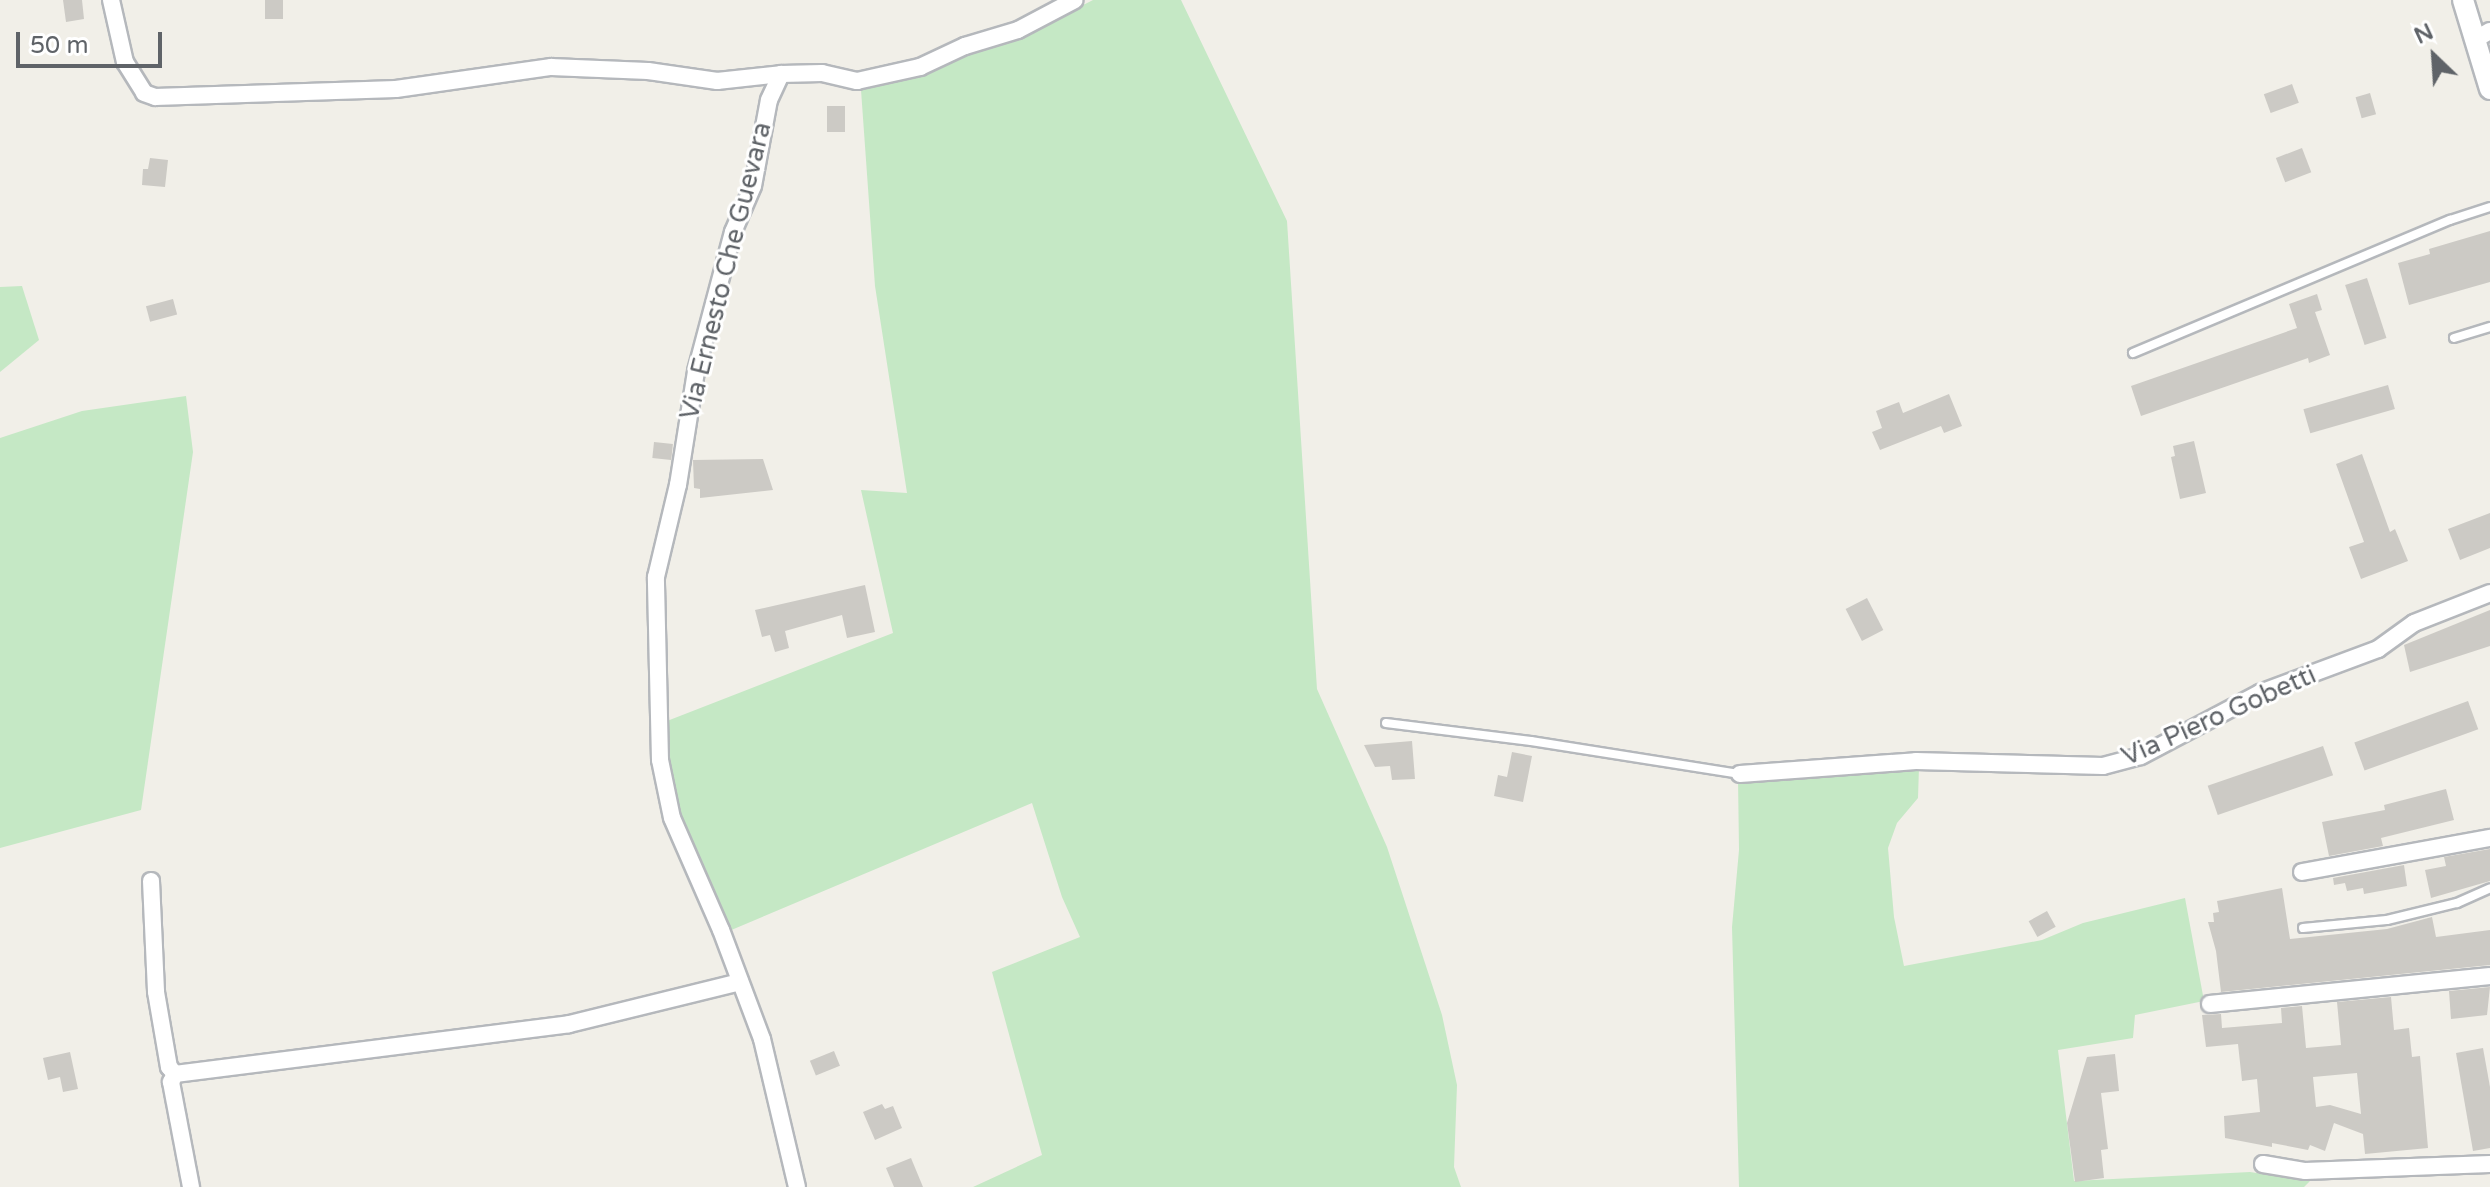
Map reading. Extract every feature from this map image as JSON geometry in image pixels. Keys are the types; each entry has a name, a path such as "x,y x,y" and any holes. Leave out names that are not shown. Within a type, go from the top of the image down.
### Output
{"street":[{"path":"111,0 125,62 144,93 155,97 396,89 551,67 648,71 717,81 822,73 857,81 920,67 965,46 1018,30 1075,0"},
{"path":"2463,0 2483,35 2490,89"},
{"name":"Via Ernesto Che Guevara","path":"781,74 769,100 753,186 733,232 696,371 678,485 656,577 660,760 672,818 762,1039 797,1187"},
{"name":"Via Piero Gobetti","path":"1740,774 1916,761 2103,766 2141,756 2260,693 2378,649 2414,623 2490,593"},
{"path":"2302,872 2490,838"},
{"path":"151,881 156,992 169,1067 175,1074"},
{"path":"2210,1004 2490,976"},
{"path":"175,1074 569,1024 740,982"},
{"path":"175,1074 171,1082 191,1187"},
{"path":"2263,1164 2305,1171 2490,1164"}],"lane":[{"path":"2133,353 2450,220 2490,207"},
{"path":"2454,338 2490,327"},
{"path":"1386,723 1531,741 1740,774"},
{"path":"2303,928 2387,920 2457,903 2490,888"}],"green space":[{"path":"1093,0 1181,0 1287,221 1317,689 1387,847 1442,1015 1457,1085 1454,1167 1461,1187 973,1187 1042,1155 992,972 1080,937 1062,897 1032,803 729,931 678,816 666,760 667,721 893,633 861,490 907,493 875,286 861,90 919,77 968,53 1017,39"},
{"path":"22,286 39,340 0,372 0,287"},
{"path":"186,396 193,452 141,810 0,848 0,438 82,411"},
{"path":"1919,767 1918,798 1897,823 1888,848 1894,917 1904,966 2042,940 2083,923 2185,898 2204,1001 2135,1015 2133,1038 2058,1050 2074,1181 2250,1172 2310,1181 2304,1187 1739,1187 1732,927 1739,850 1738,779"}],"building":[{"path":"63,0 82,0 84,19 66,22"},
{"path":"265,0 283,0 283,19 265,19"},
{"path":"2292,84 2299,103 2271,113 2264,94"},
{"path":"2370,93 2376,114 2362,118 2356,97"},
{"path":"827,106 845,106 845,132 827,132"},
{"path":"2302,148 2311,172 2285,182 2276,158"},
{"path":"150,158 168,160 165,187 142,185 143,169 148,169"},
{"path":"2490,231 2490,282 2409,305 2398,263 2430,254 2429,249"},
{"path":"2367,278 2386,338 2365,345 2345,285"},
{"path":"2317,294 2322,310 2315,312 2330,355 2309,363 2308,358 2141,416 2131,386 2297,328 2289,304"},
{"path":"173,299 177,314 150,322 146,306"},
{"path":"2388,385 2395,409 2310,433 2303,409"},
{"path":"1949,394 1962,426 1944,433 1941,426 1880,450 1872,432 1882,428 1876,411 1899,402 1903,413"},
{"path":"2194,441 2206,493 2180,499 2171,457 2175,456 2173,446"},
{"path":"654,442 673,444 671,460 652,458"},
{"path":"2362,454 2390,532 2395,529 2408,561 2361,579 2349,547 2364,542 2336,464"},
{"path":"763,459 773,490 700,498 700,489 694,488 693,460"},
{"path":"2490,513 2490,548 2460,560 2448,529"},
{"path":"865,585 875,632 847,638 842,615 785,631 789,648 775,652 770,635 762,637 755,610"},
{"path":"1867,598 1883,630 1862,641 1846,609"},
{"path":"2490,610 2490,646 2410,672 2404,645"},
{"path":"2468,701 2478,729 2365,771 2354,742"},
{"path":"1412,741 1415,779 1392,780 1390,766 1375,767 1364,745"},
{"path":"2323,746 2333,775 2218,815 2208,786"},
{"path":"1512,752 1532,756 1523,802 1494,796 1498,775 1507,777"},
{"path":"2446,789 2454,820 2381,838 2383,846 2329,856 2322,822 2385,810 2384,805"},
{"path":"2490,849 2490,881 2431,898 2425,870 2446,866 2444,857"},
{"path":"2404,865 2407,886 2364,894 2363,888 2347,891 2345,883 2334,885 2333,878"},
{"path":"2282,888 2290,939 2387,929 2432,917 2436,937 2490,930 2490,965 2221,992 2216,951 2208,922 2214,922 2213,913 2219,912 2217,901"},
{"path":"2047,911 2056,927 2037,937 2029,921"},
{"path":"2490,987 2487,1015 2451,1019 2449,991"},
{"path":"2391,997 2394,1030 2409,1028 2412,1057 2420,1056 2428,1148 2365,1154 2363,1134 2334,1123 2325,1151 2310,1145 2308,1150 2225,1138 2224,1116 2260,1112 2257,1079 2242,1081 2238,1044 2206,1047 2202,1015 2221,1014 2222,1028 2282,1023 2281,1008 2302,1006 2306,1048 2341,1045 2337,1002","holes":["2357,1073 2361,1114 2330,1105 2316,1107 2313,1077"]},
{"path":"2483,1048 2490,1087 2490,1148 2473,1151 2456,1053"},
{"path":"834,1051 840,1066 816,1076 810,1061"},
{"path":"70,1052 78,1089 63,1092 60,1077 48,1080 43,1058"},
{"path":"2115,1054 2119,1091 2101,1093 2108,1149 2101,1150 2104,1178 2075,1182 2067,1123 2087,1057"},
{"path":"882,1104 885,1109 893,1106 902,1128 875,1140 863,1112"},
{"path":"911,1158 923,1187 894,1187 886,1168"}]}
